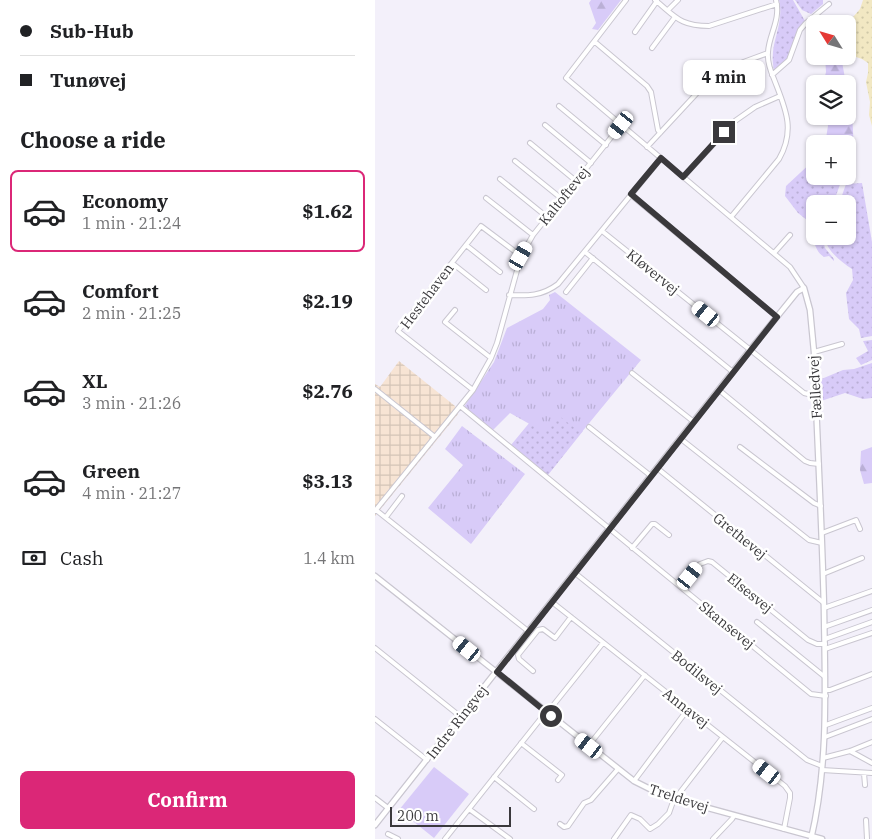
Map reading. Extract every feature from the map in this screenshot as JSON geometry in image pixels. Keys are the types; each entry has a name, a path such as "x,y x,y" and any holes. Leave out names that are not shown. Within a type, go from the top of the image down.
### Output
{"street":[{"path":"627,0 595,42 647,86 651,92 660,133"},
{"path":"668,10 678,0"},
{"path":"635,32 656,1 675,17 693,26 709,26 776,2 776,24 768,53 769,65 788,118 789,128 785,149 779,159 731,217"},
{"path":"772,74 789,60 800,30 829,4"},
{"path":"652,48 675,17"},
{"name":"Fælledvej","path":"595,42 566,78 795,273 804,288 810,310 814,352 821,506 826,725 822,768 811,838"},
{"path":"647,147 711,78 722,70 768,53"},
{"path":"683,177 735,121 755,107 780,96"},
{"path":"559,106 606,144"},
{"path":"545,125 591,163"},
{"name":"Kaltoftevej","path":"376,507 473,390 497,343 521,256 533,235 621,125"},
{"path":"530,143 577,181"},
{"path":"509,294 531,296 552,288 564,278 661,158"},
{"path":"515,162 562,199"},
{"path":"500,180 547,217"},
{"path":"631,194 777,317"},
{"path":"486,198 533,235"},
{"name":"Hestehaven","path":"473,390 398,331 481,226 521,256"},
{"name":"Kløvervej","path":"602,231 804,393 816,396"},
{"path":"774,254 790,235"},
{"path":"466,245 501,272"},
{"path":"585,252 733,372"},
{"path":"566,292 593,258"},
{"path":"452,263 487,290"},
{"name":"Indre Ringvej","path":"375,825 750,350 797,292 804,288"},
{"path":"455,310 445,322 491,358"},
{"path":"814,352 842,344"},
{"path":"632,372 694,422"},
{"path":"375,389 435,437"},
{"path":"719,390 805,461 819,464"},
{"name":"Skansevej","path":"459,406 811,694 825,696"},
{"path":"589,427 651,476"},
{"path":"681,438 809,540 822,542"},
{"path":"740,447 814,503 821,506"},
{"name":"Grethevej","path":"657,468 824,605"},
{"path":"386,517 402,496"},
{"path":"376,507 528,631"},
{"path":"821,533 856,520 860,529"},
{"path":"632,548 652,524 655,524 669,535"},
{"path":"823,574 862,558"},
{"name":"Elsesvej","path":"681,587 700,564 708,561 808,640 817,644 825,644"},
{"name":"Bodilsvej","path":"575,572 812,764 822,768"},
{"name":"Treldevej","path":"375,576 634,781 653,792 675,799 811,838 821,839"},
{"path":"824,605 872,591"},
{"name":"Annavej","path":"551,602 788,789 790,798 785,829"},
{"path":"825,627 872,610"},
{"path":"533,670 518,655 539,630 543,629 555,638 571,617"},
{"path":"757,622 825,678"},
{"path":"825,644 872,622"},
{"path":"825,644 872,633"},
{"path":"445,839 603,642"},
{"path":"375,648 461,717"},
{"path":"825,690 830,690 872,674"},
{"path":"589,746 645,675"},
{"path":"826,725 872,708"},
{"path":"634,781 688,709"},
{"path":"375,719 427,760"},
{"path":"825,736 872,719"},
{"path":"614,839 631,815 640,819 650,829 657,824 669,812 678,794 723,737"},
{"path":"823,758 850,751 872,742"},
{"path":"521,743 563,775 559,780"},
{"path":"850,751 872,763"},
{"path":"822,768 872,773"},
{"path":"560,824 564,827 568,826 584,803 591,800 618,769"},
{"path":"864,773 865,785"},
{"path":"494,777 534,809"},
{"path":"375,798 388,808"},
{"path":"469,809 509,839"},
{"path":"713,839 734,816"},
{"path":"866,820 867,839"},
{"path":"388,834 398,839"}],"shaded area":[{"path":"399,361 455,406 458,414 375,516 375,384 380,387"}],"green space":[{"path":"591,0 621,0 598,30 592,29 596,23 589,3"},
{"path":"779,0 793,0 805,21 790,56 774,70 773,51 780,18"},
{"path":"795,0 823,0 823,4 811,14 802,10"},
{"path":"826,65 843,65 844,75 825,75"},
{"path":"852,125 853,135 826,135 828,126"},
{"path":"806,167 806,185 840,185 836,195 806,195 806,219 798,213 785,196 786,186"},
{"path":"856,183 862,183 872,242 872,336 861,338 859,329 849,319 846,293 853,280 852,269 839,259 828,245 856,245 856,195 842,195 846,185 856,185"},
{"path":"815,245 824,245 834,261 829,256 824,257"},
{"path":"555,292 641,360 581,433 558,415 542,431 510,413 493,430 464,407 494,362 507,328 543,309 550,300 549,295"},
{"path":"872,340 872,360 861,365 856,358 868,351 863,341"},
{"path":"872,363 872,398 863,399 845,393 821,401 819,380 843,370 854,369"},
{"path":"555,409 583,431 548,475 511,445 530,422"},
{"path":"462,426 525,474 471,544 428,508 463,465 445,449"},
{"path":"872,447 872,483 864,484 860,470 861,451"},
{"path":"434,767 469,794 434,838 399,810"}],"sand":[{"path":"863,0 872,0 872,126 866,82 868,63 856,57 855,15 860,9"}],"route":[{"path":"551,716 497,672 777,317 631,194 661,158 683,177 724,132"}]}
